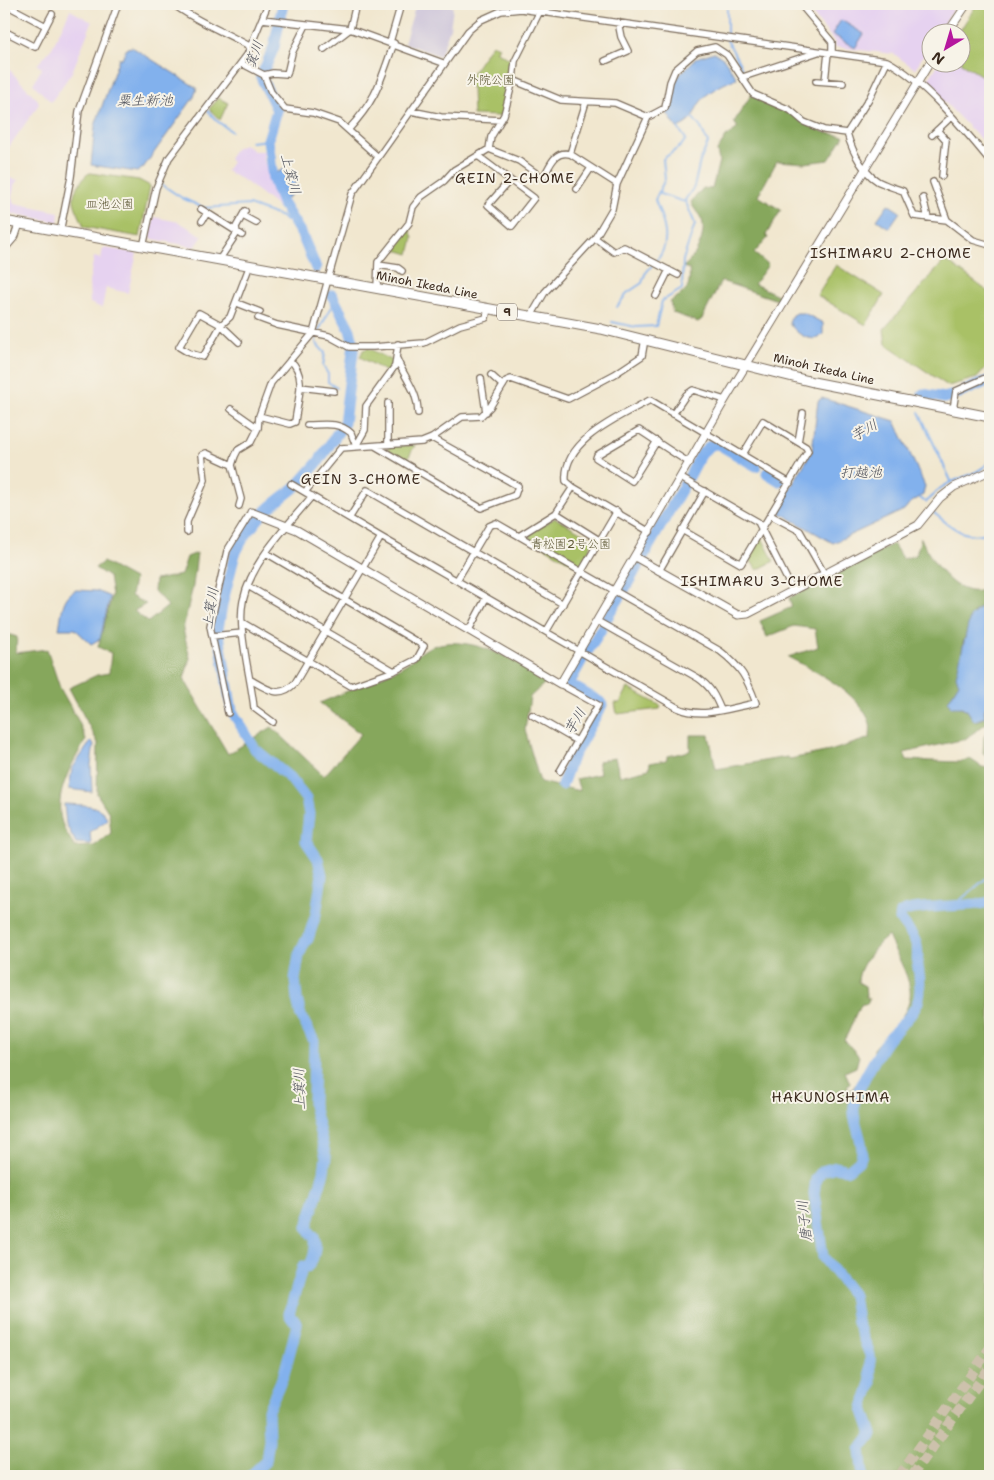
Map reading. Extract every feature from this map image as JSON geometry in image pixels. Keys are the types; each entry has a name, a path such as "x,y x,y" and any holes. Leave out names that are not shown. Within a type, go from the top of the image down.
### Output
{"main road":[{"name":"Minoh Ikeda Line","path":"4,221 531,316 645,339 813,382 990,417"}],"street":[{"path":"60,232 71,177 74,132 79,111 118,4"},
{"path":"173,4 188,16 220,29 251,47"},
{"path":"143,247 156,188 169,158 241,63 251,47 268,4"},
{"path":"324,50 350,29 356,4"},
{"path":"348,130 372,101 380,86 401,4"},
{"path":"800,4 832,42 826,82"},
{"path":"955,22 967,4"},
{"path":"4,11 12,6 46,26"},
{"path":"239,506 241,499 232,465 238,450 251,442 258,428 259,416 271,383 313,333 326,279 352,194 443,63 468,31 481,20 502,11 521,9 887,61 902,69 917,82 981,149 990,161"},
{"path":"377,288 378,262 409,223 413,207 420,197 444,181 454,170 489,148 491,137 501,120 513,80 515,61 540,11"},
{"path":"4,30 35,47 52,14"},
{"path":"262,19 350,29 392,42 443,63"},
{"path":"605,61 628,51 621,37 618,22"},
{"path":"262,74 273,72 286,74 292,53 306,25"},
{"path":"531,316 534,308 546,292 595,238 612,209 617,184 648,117 665,108 672,74 697,51 712,47 721,50 743,78 749,90 762,99 790,110 804,122 824,130 847,133"},
{"path":"743,78 818,52"},
{"path":"887,61 870,97 847,133 850,144 865,170 884,184 903,191 914,216 947,220 973,240 990,243"},
{"path":"241,63 262,74 271,92 285,109 326,116 340,122 378,157"},
{"path":"560,684 615,592 639,559 650,532 725,400 924,72"},
{"path":"513,80 561,100 615,103 648,117"},
{"path":"816,81 843,84"},
{"path":"570,154 586,102"},
{"path":"411,111 441,117 501,120"},
{"path":"942,176 946,140 934,132 951,117"},
{"path":"489,148 519,162 543,178 557,154 562,152 570,154 617,184"},
{"path":"981,149 990,151"},
{"path":"478,156 510,180 534,198 512,226 488,205 510,180"},
{"path":"577,189 591,168"},
{"path":"933,182 947,220"},
{"path":"923,198 928,218"},
{"path":"201,209 240,234"},
{"path":"202,222 207,213"},
{"path":"240,234 236,227 244,214 256,223"},
{"path":"4,249 15,236 19,224"},
{"path":"219,260 240,234"},
{"path":"595,238 614,252 624,247 678,275"},
{"path":"239,342 221,325 199,313 179,347 189,354 203,358 221,325 230,317 237,303 250,265"},
{"path":"378,265 398,268 402,271"},
{"path":"656,296 669,270"},
{"path":"237,303 277,326 329,336 349,347 416,344 434,340 460,325 486,318 488,309"},
{"path":"305,492 340,448 422,442 432,438 462,417 481,416 486,412 503,386 511,379 568,400 615,374 642,356 645,339"},
{"path":"356,446 364,430 366,406 394,368 398,344"},
{"path":"397,359 404,377 418,398 418,412"},
{"path":"259,416 294,423 300,387 299,369 290,360"},
{"path":"491,375 503,386"},
{"path":"953,410 956,391 990,376"},
{"path":"481,378 486,412"},
{"path":"300,387 334,391"},
{"path":"673,414 686,394 693,390 725,400"},
{"path":"650,532 573,487 566,481 566,477 571,458 590,433 650,400 707,432 790,483"},
{"path":"388,403 388,444"},
{"path":"231,409 258,428"},
{"path":"798,442 803,413"},
{"path":"682,530 741,564 808,451 806,447 763,421 742,454"},
{"path":"307,426 328,423 342,428 351,433 356,446"},
{"path":"657,441 632,481 596,458 597,454 639,430 657,441 690,463"},
{"path":"374,445 482,508 515,495 518,486 432,438"},
{"path":"187,532 187,522 205,480 202,455 206,453 232,465"},
{"path":"639,559 738,615 748,614 918,525 947,492 990,472"},
{"path":"681,478 758,522 793,591"},
{"path":"294,486 579,652 689,713 721,710 756,702 748,679 735,662 720,651 494,523 489,526 457,580"},
{"path":"519,536 556,514 573,487"},
{"path":"350,517 367,490 563,604"},
{"path":"659,571 705,491"},
{"path":"273,722 254,708 243,633 243,602 254,570 312,496"},
{"path":"546,632 617,512"},
{"path":"228,713 214,636 210,626 227,550 257,514 288,526 598,705 560,771"},
{"path":"556,514 599,540"},
{"path":"770,515 800,531 825,575"},
{"path":"251,680 274,693 281,693 295,683 381,537"},
{"path":"243,622 351,686 394,671 417,659 424,646 266,553"},
{"path":"248,586 394,671"},
{"path":"469,630 486,598"},
{"path":"597,621 698,678 712,690 721,710"},
{"path":"214,636 243,633"},
{"path":"532,715 577,741"}],"shaded area":[{"path":"416,4 450,4 453,8 450,28 440,56 404,43"},
{"path":"804,4 957,4 945,22 922,22 922,58 915,69 894,54 835,47 834,41"},
{"path":"977,4 990,4 990,149 926,83 933,72 972,72 972,22 965,22"},
{"path":"70,10 92,22 72,72 51,102 33,84 42,68 37,65 52,48"},
{"path":"4,64 38,100 39,104 4,154"},
{"path":"244,144 254,151 264,151 263,157 279,208 246,182 226,171 232,162 229,159 235,149"},
{"path":"4,177 19,180 15,184 12,196 14,203 59,212 58,222 4,212"},
{"path":"154,217 179,222 203,236 195,247 153,239 150,236"},
{"path":"103,248 137,253 128,293 106,288 102,308 90,303 89,282 94,257 101,259"}],"green space":[{"path":"977,4 990,4 990,81 972,70 972,22 965,22"},
{"name":"外院公園","path":"492,44 499,47 496,51 513,61 503,112 499,116 473,115 472,88 465,83"},
{"path":"751,95 790,112 823,132 844,136 829,160 805,163 777,161 758,196 781,210 766,235 768,238 754,253 768,265 754,284 780,296 777,300 721,281 702,319 698,322 673,313 670,302 684,292 688,286 689,269 683,267 696,253 703,233 702,220 691,202 703,188 712,189 719,161 717,151 726,137 738,128 734,122"},
{"path":"219,98 228,103 220,120 209,109"},
{"name":"皿池公園","path":"90,173 139,180 150,186 140,237 84,227 75,206 74,196 82,180"},
{"path":"409,227 413,238 409,254 393,249"},
{"path":"945,260 990,293 990,363 977,378 948,386 886,344 884,329"},
{"path":"836,265 884,295 866,325 817,295"},
{"path":"368,348 393,361 387,372 360,357 363,350"},
{"path":"415,445 407,460 388,450 389,446"},
{"name":"青松園2号公園","path":"555,518 590,537 592,543 583,563 577,566 531,539 529,533"},
{"path":"762,538 774,561 757,570 748,557 758,539"},
{"path":"921,538 939,569 957,586 979,591 990,587 990,598 974,612 963,643 959,683 948,701 967,710 975,721 982,719 990,701 990,724 988,722 965,739 904,753 907,760 959,762 970,759 982,767 990,768 990,1476 4,1476 4,633 17,637 16,653 47,649 60,688 79,722 86,740 65,780 60,801 60,812 66,833 75,847 94,846 111,833 109,813 97,794 98,743 69,688 97,675 109,673 111,653 98,647 112,595 109,577 95,568 103,562 134,579 131,596 146,604 134,611 148,622 168,606 154,591 155,580 181,575 187,557 197,553 193,586 183,629 190,658 184,679 228,754 272,727 324,776 361,734 320,703 401,667 426,649 441,644 457,643 489,650 521,664 548,680 530,697 525,730 540,782 580,791 576,779 600,774 598,761 615,758 620,776 649,769 650,763 666,760 668,756 690,751 690,735 709,735 716,769 787,757 790,759 830,751 870,738 870,723 864,712 846,692 811,669 788,657 818,647 815,629 794,626 767,637 760,621 792,607 789,598 893,544 903,559 916,555","holes":["888,936 907,976 910,998 898,1022 874,1049 874,1058 851,1091 847,1088 850,1083 845,1072 856,1067 859,1056 844,1040 859,1008 862,1004 867,1004 869,999 866,997 865,986 858,982 859,976 868,957"]},
{"path":"628,688 661,706 660,709 617,714 615,703 620,703"},
{"path":"990,725 990,758 983,753 984,737"}],"water":[{"path":"841,20 864,34 855,48 832,34"},
{"name":"粟生新池","path":"132,47 197,88 194,97 143,168 137,172 91,165 95,126 119,58 122,58 127,48"},
{"path":"714,52 724,59 737,78 706,95 691,119 677,128 667,113 671,108 675,80 696,58"},
{"path":"284,169 290,173 297,189 286,199 276,173"},
{"path":"888,204 900,212 889,228 877,220"},
{"path":"804,313 823,323 823,334 815,339 798,333 789,322 792,315"},
{"name":"打越池","path":"822,398 895,421 925,486 923,495 909,504 904,510 833,543 777,511 812,451 818,401"},
{"path":"76,590 97,591 110,597 100,639 91,644 75,629 59,629 65,601"},
{"path":"990,598 990,701 984,710 985,717 974,721 967,710 962,707 951,707 948,701 959,683 956,676 970,617"},
{"path":"91,741 94,744 91,765 92,792 69,789 72,769"},
{"path":"64,804 90,806 101,810 105,814 107,820 90,832 91,844 76,843 66,824"}],"waterway":[{"name":"箕川","path":"283,4 274,47 261,77 277,110 268,140 273,179 282,203 302,235 316,268"},
{"path":"727,8 727,35"},
{"path":"727,40 742,68 742,72"},
{"path":"208,111 217,121 231,131"},
{"path":"612,322 636,327 656,326 662,301 682,289 683,260 695,224 685,200 694,187 700,161 708,143 701,128 693,118"},
{"path":"656,261 664,247 665,231 655,200 665,179 663,159 681,146 686,139 678,128"},
{"path":"251,142 268,140"},
{"path":"161,184 182,198 204,208 249,205 282,217 286,221 291,219"},
{"name":"上箕川","path":"276,189 280,187"},
{"name":"上箕川","path":"279,195 283,193"},
{"path":"660,194 685,202"},
{"path":"617,307 627,293 642,283 645,274 653,264"},
{"name":"上箕川","path":"308,939 316,914 322,875 318,859 306,841 309,814 306,799 290,778 255,749 232,711 218,629 235,554 244,537 264,512 298,485 319,461 344,423 354,344 350,330 332,295"},
{"path":"318,332 331,308"},
{"path":"316,336 316,343 325,353 323,366 328,374 328,382 337,388"},
{"name":"芋川","path":"960,393 990,380"},
{"name":"芋川","path":"923,394 944,398 951,396"},
{"path":"919,412 951,481"},
{"name":"芋川","path":"689,477 704,451 708,447 718,444 756,466"},
{"path":"935,493 948,484 978,471 990,461"},
{"name":"芋川","path":"767,473 780,481"},
{"name":"芋川","path":"624,590 684,485"},
{"path":"926,502 934,495"},
{"path":"920,498 924,501"},
{"path":"934,513 953,528 967,534 982,534 990,531"},
{"name":"芋川","path":"605,621 620,597"},
{"name":"芋川","path":"587,652 602,628"},
{"name":"芋川","path":"562,785 571,760 602,705 569,684 582,660"},
{"path":"952,907 990,875"},
{"name":"唐子川","path":"863,1476 860,1450 872,1434 863,1408 871,1383 870,1355 857,1322 853,1295 823,1257 814,1193 816,1179 822,1171 836,1167 848,1170 860,1160 862,1147 854,1116 857,1094 881,1050 911,1014 919,1000 920,980 917,948 912,935 900,919 901,913 907,910 928,907 990,902"},
{"name":"上箕川","path":"305,942 299,955 295,979 301,1016 314,1041 313,1105 326,1157 324,1172 307,1227 311,1234"},
{"name":"上箕川","path":"307,1267 314,1253 314,1236"},
{"name":"上箕川","path":"292,1319 289,1314 303,1266"},
{"name":"上箕川","path":"250,1476 266,1461 269,1440 268,1410 284,1374 297,1325 295,1320"}],"tunnel":[{"path":"899,1476 990,1348"},
{"path":"912,1476 990,1367"}],"district":[{"name":"GEIN 2-CHOME","path":"515,178"},
{"name":"ISHIMARU 2-CHOME","path":"891,253"},
{"name":"GEIN 3-CHOME","path":"361,479"},
{"name":"ISHIMARU 3-CHOME","path":"762,581"},
{"name":"HAKUNOSHIMA","path":"831,1097"}]}
